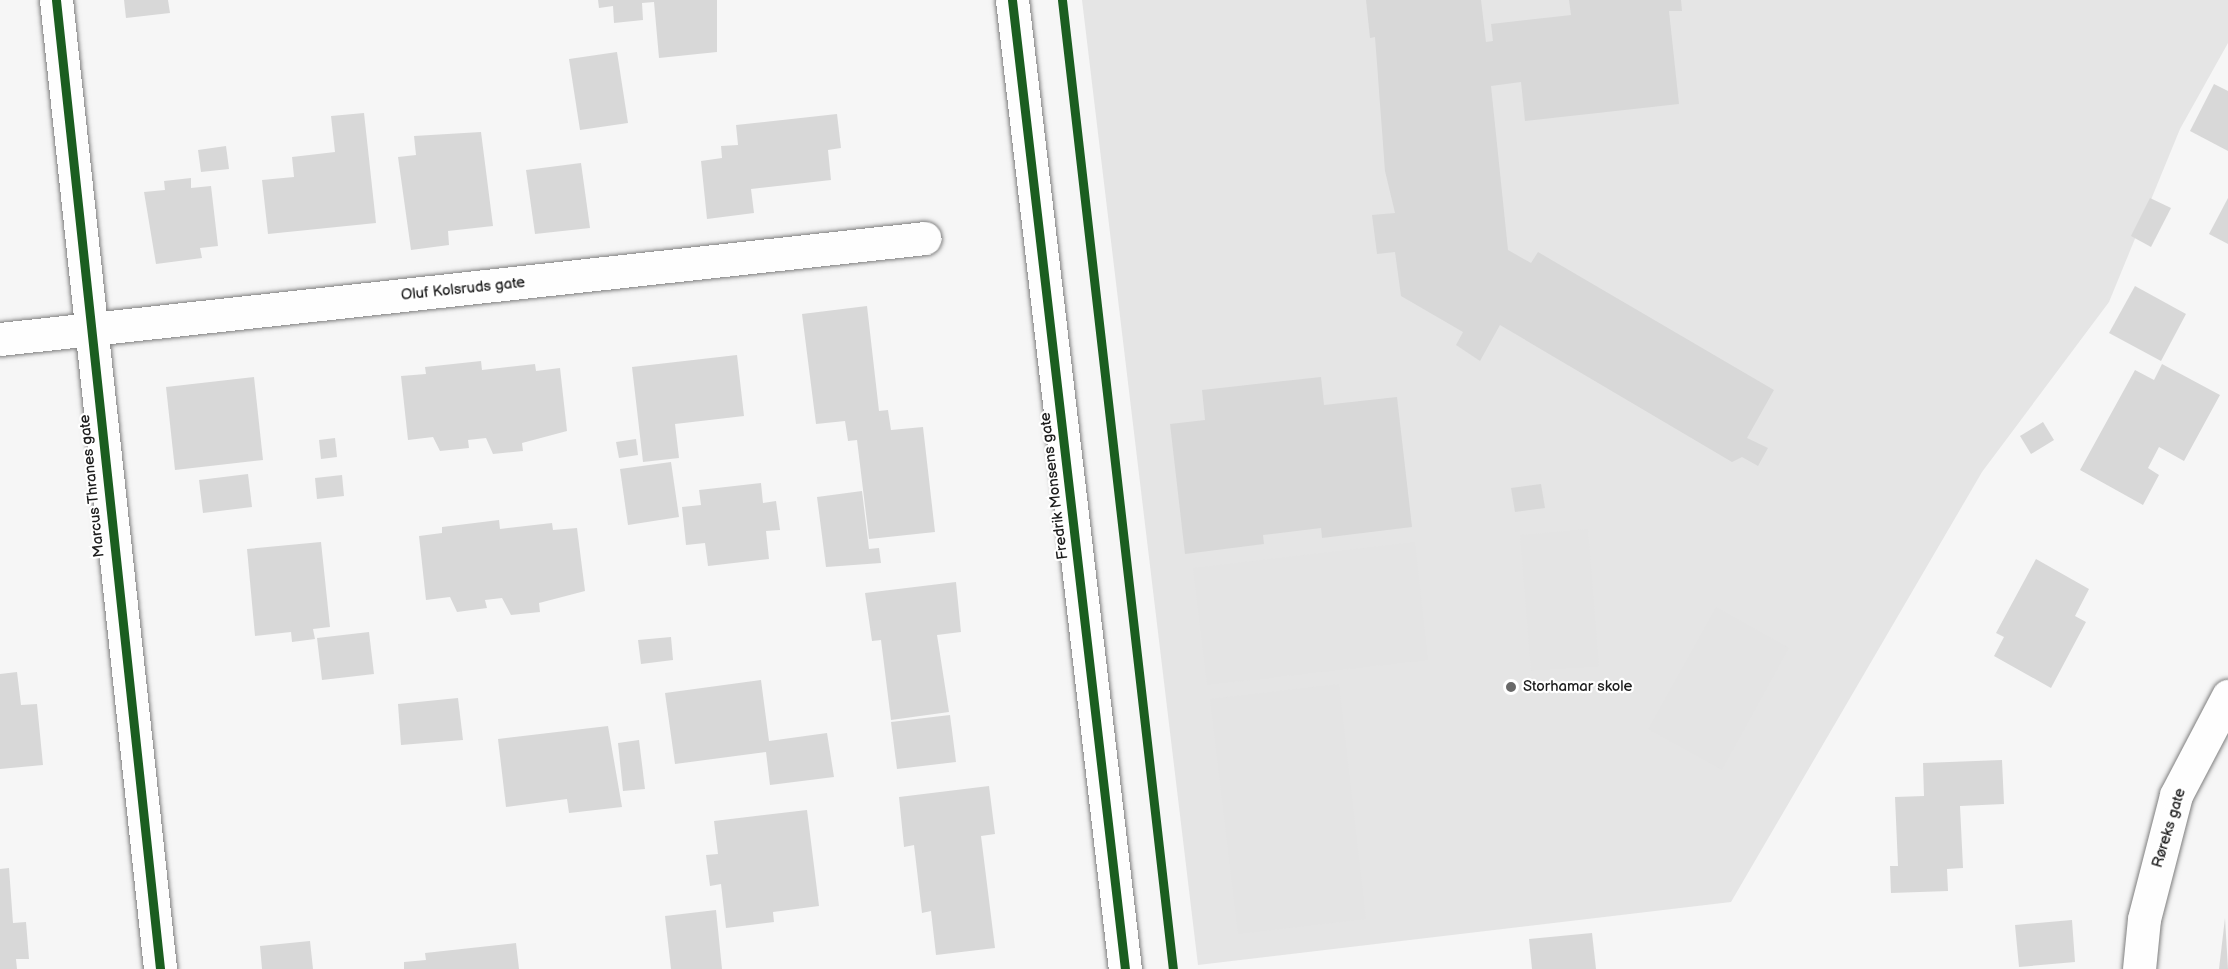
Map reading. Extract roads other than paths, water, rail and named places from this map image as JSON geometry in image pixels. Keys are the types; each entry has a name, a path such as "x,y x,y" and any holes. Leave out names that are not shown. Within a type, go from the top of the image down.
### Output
{"street":[{"name":"Marcus Thranes gate","path":"56,0 89,328 160,969"},
{"name":"Fredrik Monsens gate","path":"1012,0 1125,969"},
{"name":"Oluf Kolsruds gate","path":"0,339 925,238"},
{"name":"Røreks gate","path":"2139,969 2144,919 2176,795 2228,696"}],"place":[{"name":"Storhamar skole","path":"1511,687"}]}
